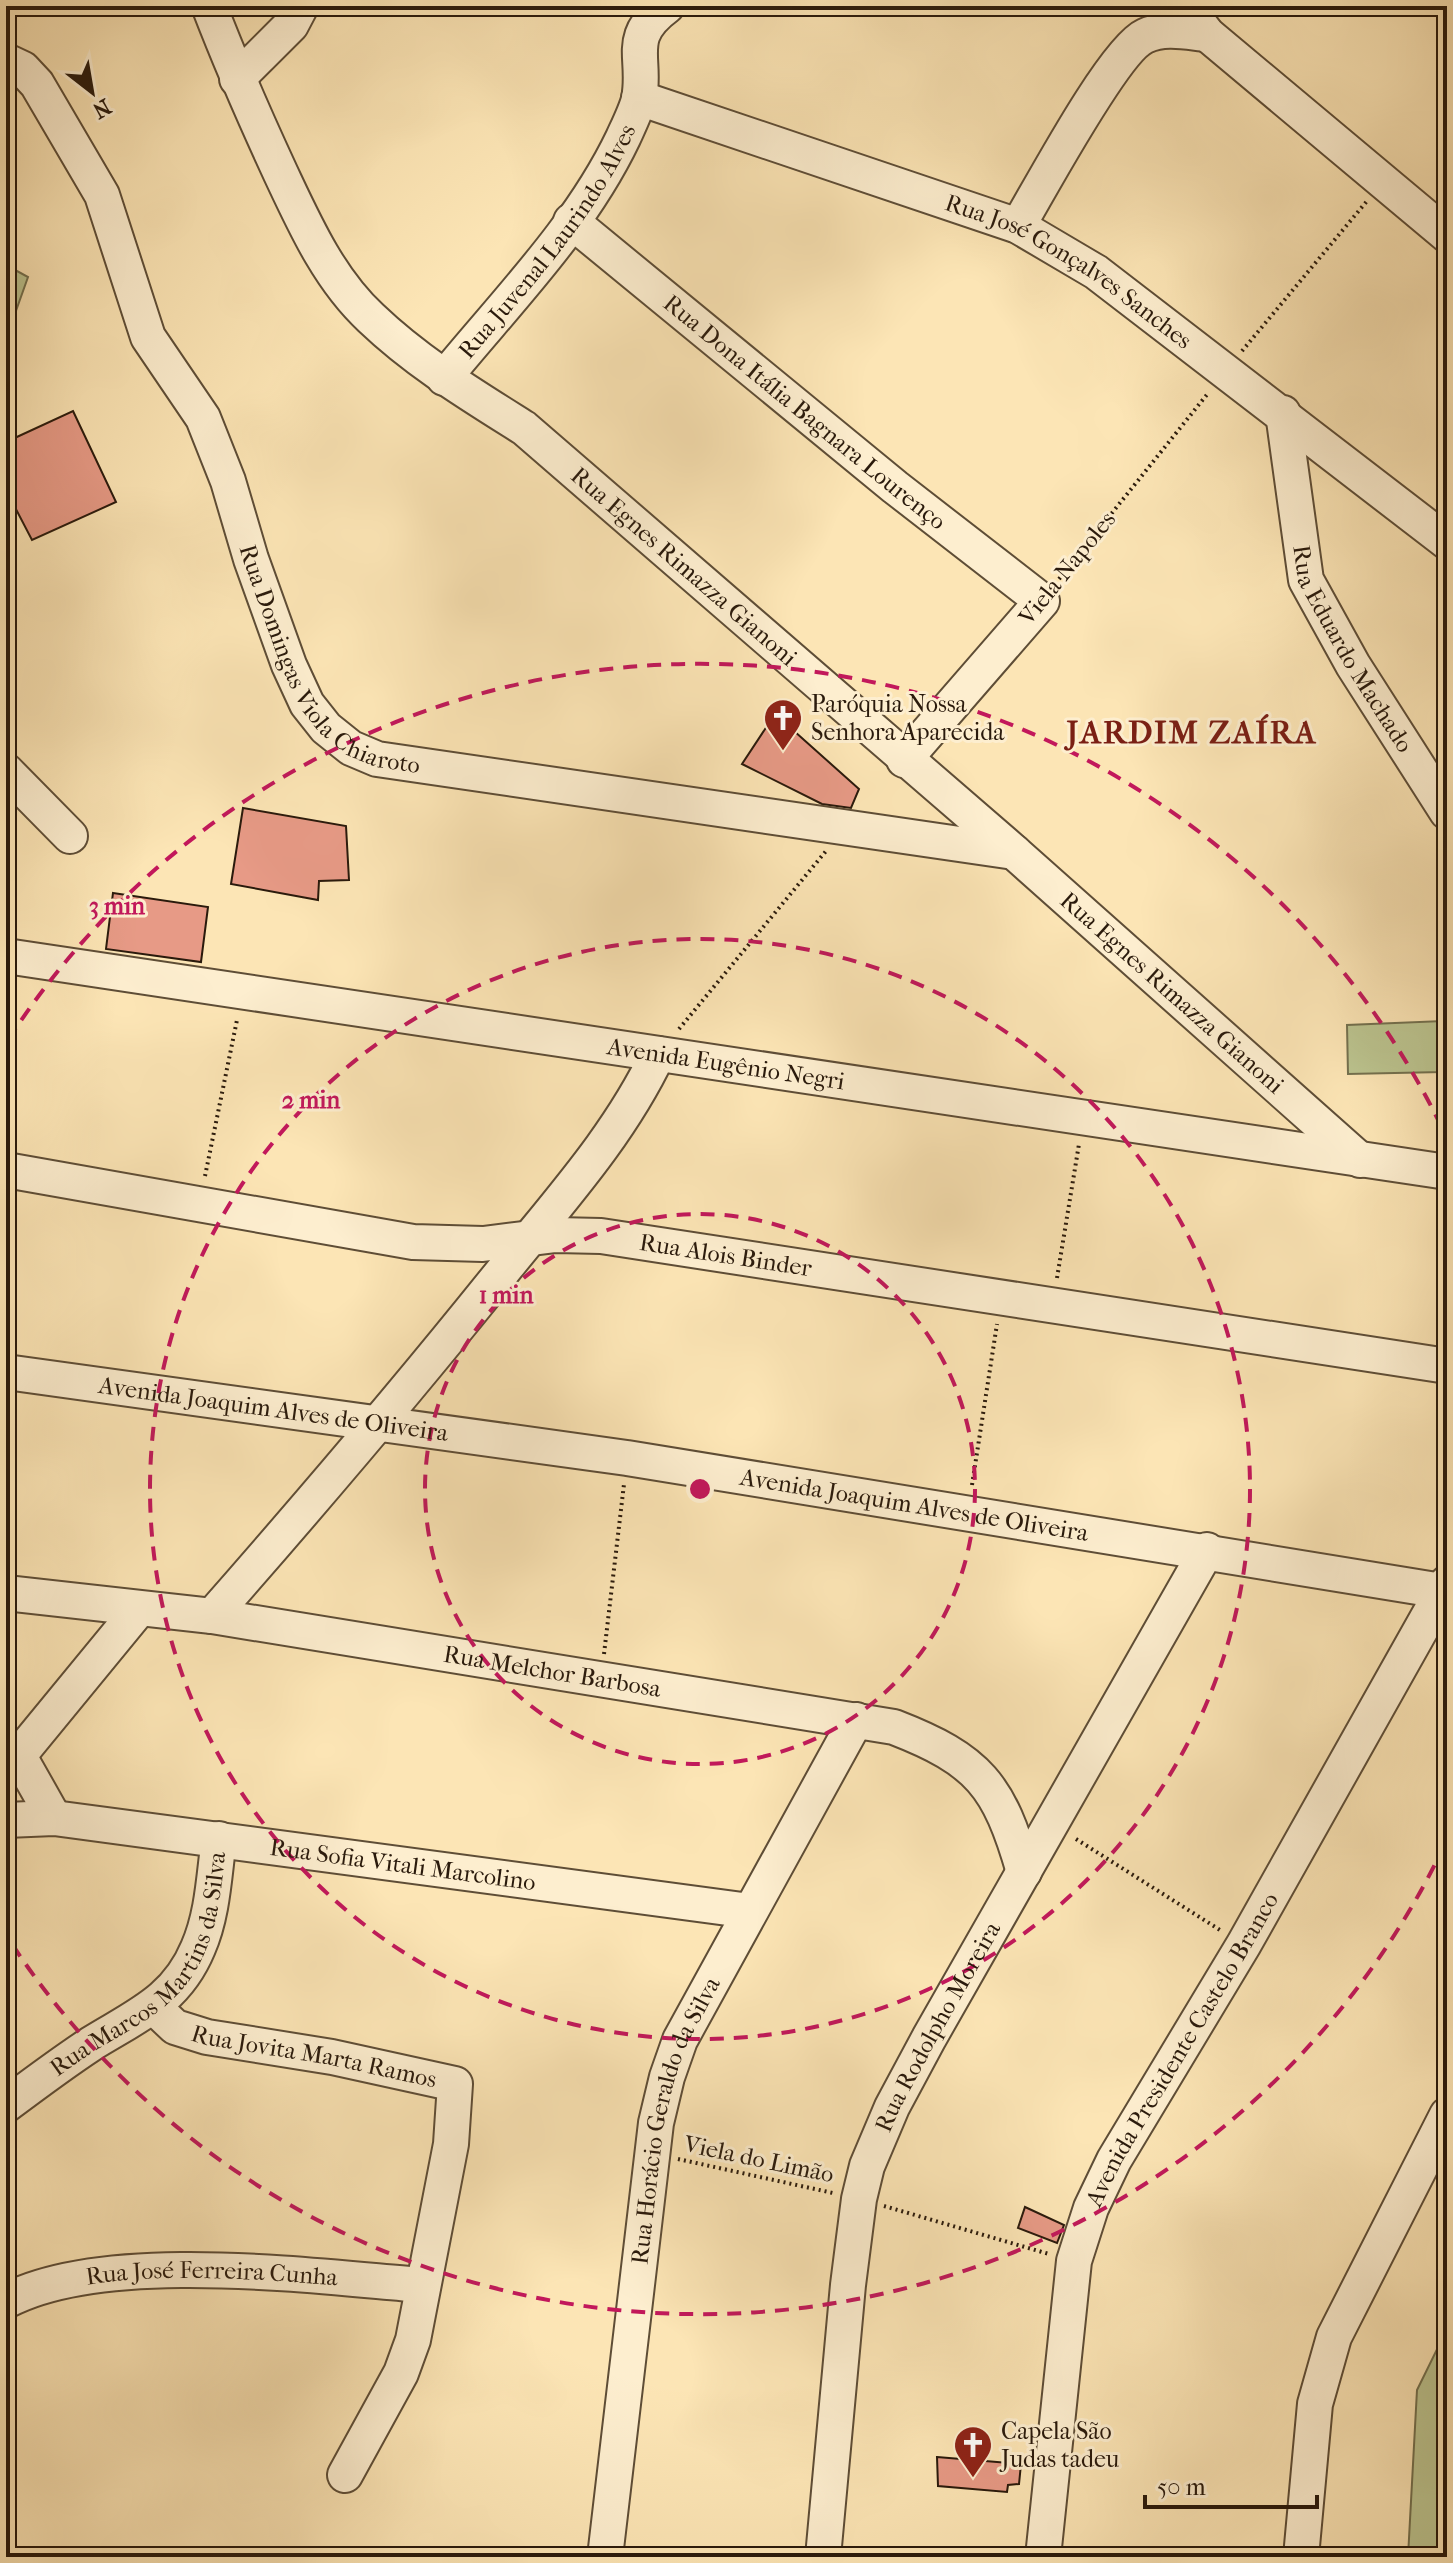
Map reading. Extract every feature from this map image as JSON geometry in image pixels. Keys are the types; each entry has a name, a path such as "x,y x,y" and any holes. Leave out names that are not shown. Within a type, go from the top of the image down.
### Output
{"street":[{"name":"Rua Egnes Rimazza Gianoni","path":"209,6 237,79 306,227 337,279 369,316 444,378 524,428 904,760 1014,852 1360,1160"},
{"path":"237,79 291,25 301,6"},
{"path":"1186,6 1207,34 1447,235"},
{"path":"639,98 637,48 644,28 658,9"},
{"path":"1018,226 1120,56 1148,34 1169,31 1207,34"},
{"name":"Rua Domingas Viola Chiaroto","path":"6,61 23,69 37,84 102,195 148,337 203,418 228,481 251,559 289,665 307,704 326,728 351,748 377,759 1014,852"},
{"name":"Rua Juvenal Laurindo Alves","path":"444,378 571,221 623,139 639,98"},
{"name":"Rua José Gonçalves Sanches","path":"639,98 1018,226 1096,272 1329,448 1447,542"},
{"name":"Rua Dona Itália Bagnara Lourenço","path":"571,221 883,477 1042,601"},
{"name":"Rua Eduardo Machado","path":"1283,413 1306,580 1320,610 1447,812"},
{"name":"Rua Eduardo Machado","path":"1300,519 1329,448"},
{"name":"Viela Napoles","path":"904,760 1042,601"},
{"path":"6,771 70,836"},
{"name":"Avenida Eugênio Negri","path":"6,956 1447,1172"},
{"path":"212,1616 381,1423 597,1156 639,1095 658,1054"},
{"name":"Rua Alois Binder","path":"6,1170 413,1242 483,1244 529,1238 601,1236 1447,1366"},
{"name":"Avenida Joaquim Alves de Oliveira","path":"6,1372 627,1458 968,1511 1207,1550 1441,1604"},
{"name":"Rua Rodolpho Moreira","path":"823,2557 848,2285 859,2199 867,2166 892,2107 1207,1550"},
{"name":"Rua Melchor Barbosa","path":"6,1593 212,1616 856,1720 908,1732 936,1743 971,1764 1010,1821 1024,1872"},
{"name":"Avenida Presidente Castelo Branco","path":"1043,2557 1074,2261 1091,2208 1114,2160 1244,1944 1441,1604"},
{"path":"54,1818 13,1764 139,1609"},
{"name":"Rua Horácio Geraldo da Silva","path":"605,2557 652,2154 667,2077 680,2040 856,1720"},
{"name":"Rua Sofia Vitali Marcolino","path":"6,1820 54,1818 750,1911"},
{"name":"Rua Marcos Martins da Silva","path":"6,2105 93,2043 155,2008 173,1989 198,1949 208,1918 219,1839"},
{"name":"Rua Jovita Marta Ramos","path":"155,2008 175,2027 207,2037 332,2057 455,2084 451,2144 413,2340 401,2373 345,2475"},
{"path":"1301,2557 1315,2404 1334,2337 1447,2115"},
{"name":"Rua José Ferreira Cunha","path":"6,2301 52,2282 131,2273 251,2272 422,2285"}],"path":[{"name":"Viela Napoles","path":"1042,601 1226,371 1384,181"},
{"path":"658,1054 846,828"},
{"path":"200,1204 243,990"},
{"path":"1052,1305 1083,1118"},
{"path":"968,1511 1001,1298"},
{"path":"608,1622 627,1458"},
{"path":"1053,1825 1244,1944"},
{"name":"Viela do Limão","path":"652,2154 859,2199 1074,2261"}],"green space":[{"path":"6,265 28,277 6,339"},
{"path":"1443,1021 1442,1072 1348,1074 1347,1025"},
{"path":"1447,2329 1447,2557 1408,2557 1417,2390"}],"building":[{"path":"73,411 116,502 32,540 6,490 6,442"},
{"name":"Paróquia Nossa Senhora Aparecida","path":"775,714 859,789 851,808 822,804 742,764"},
{"path":"243,808 346,826 349,880 319,881 318,900 231,884"},
{"path":"113,893 208,907 201,962 106,949"},
{"path":"1025,2207 1064,2225 1057,2243 1018,2228"},
{"name":"Capela São Judas tadeu","path":"937,2457 1021,2464 1019,2484 1008,2485 1007,2492 938,2486"}],"place":[{"name":"Paróquia Nossa Senhora Aparecida","path":"783,752"},
{"name":"Capela São Judas tadeu","path":"973,2479"}],"district":[{"name":"JARDIM ZAÍRA","path":"1192,732"}]}
